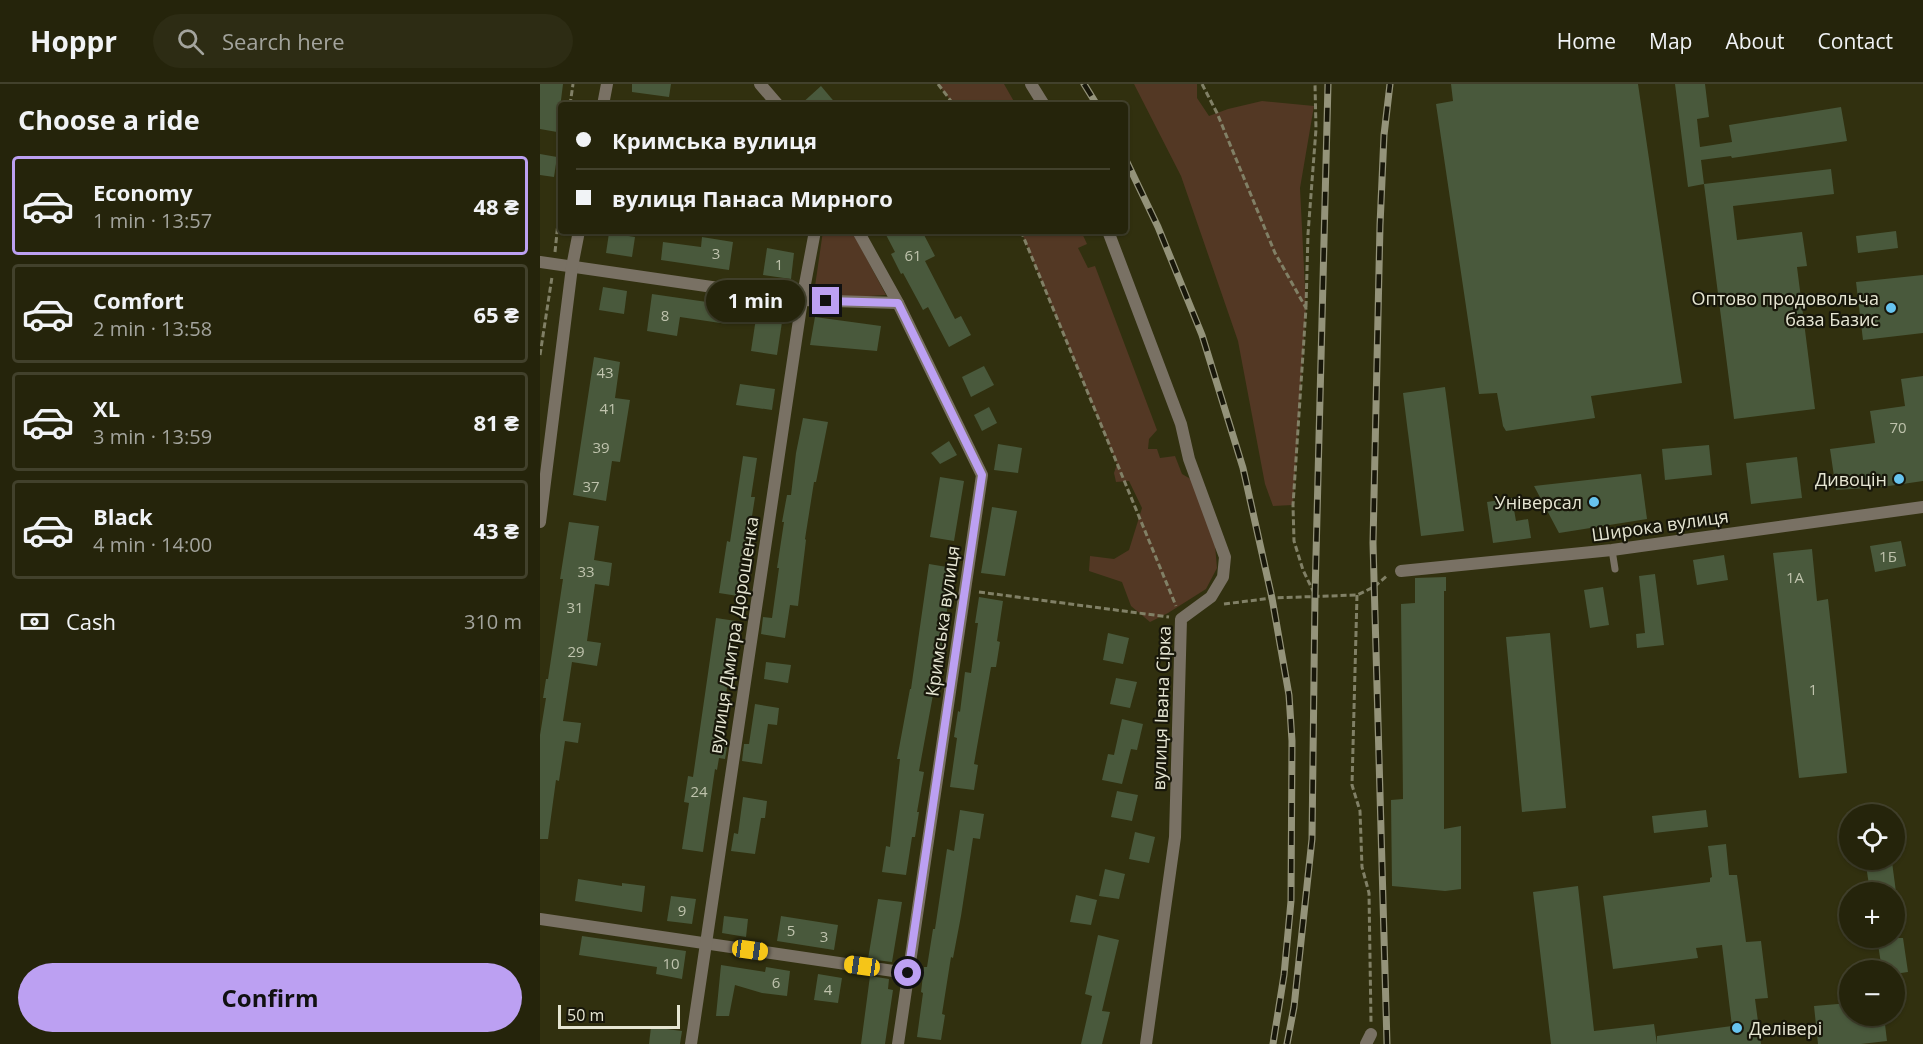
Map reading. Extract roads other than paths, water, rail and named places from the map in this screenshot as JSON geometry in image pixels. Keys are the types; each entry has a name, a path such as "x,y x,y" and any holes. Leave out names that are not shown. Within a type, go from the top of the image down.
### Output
{"street":[{"path":"604,102 607,84"},
{"path":"760,84 775,102"},
{"path":"1031,84 1042,102"},
{"path":"540,522 572,267 578,234"},
{"name":"вулиця Дмитра Дорошенка","path":"691,1044 802,300 814,234"},
{"name":"Кримська вулиця","path":"860,234 898,303 982,475 898,1044"},
{"name":"вулиця Івана Сірка","path":"1109,234 1181,424 1189,459 1226,557 1223,577 1210,597 1181,619 1175,837 1146,1044"},
{"path":"540,262 802,300 898,303"},
{"name":"Широка вулиця","path":"1401,572 1612,550 1923,507"},
{"path":"540,919 908,973"}],"lane":[{"path":"1612,550 1615,569"}],"railway":[{"path":"1084,84 1095,102"},
{"path":"1287,1044 1294,1007 1312,839 1315,595 1328,84"},
{"path":"1387,1044 1373,543 1380,225 1384,135 1390,84"},
{"path":"1128,164 1158,227 1202,335 1243,468 1272,598 1289,695 1292,741 1291,901 1284,975 1273,1044"}],"place":[{"name":"Оптово продовольча база Базис","path":"1891,308"},
{"name":"Дивоцін","path":"1899,479"},
{"name":"Універсал","path":"1594,502"},
{"name":"Делівері","path":"1737,1028"}]}
